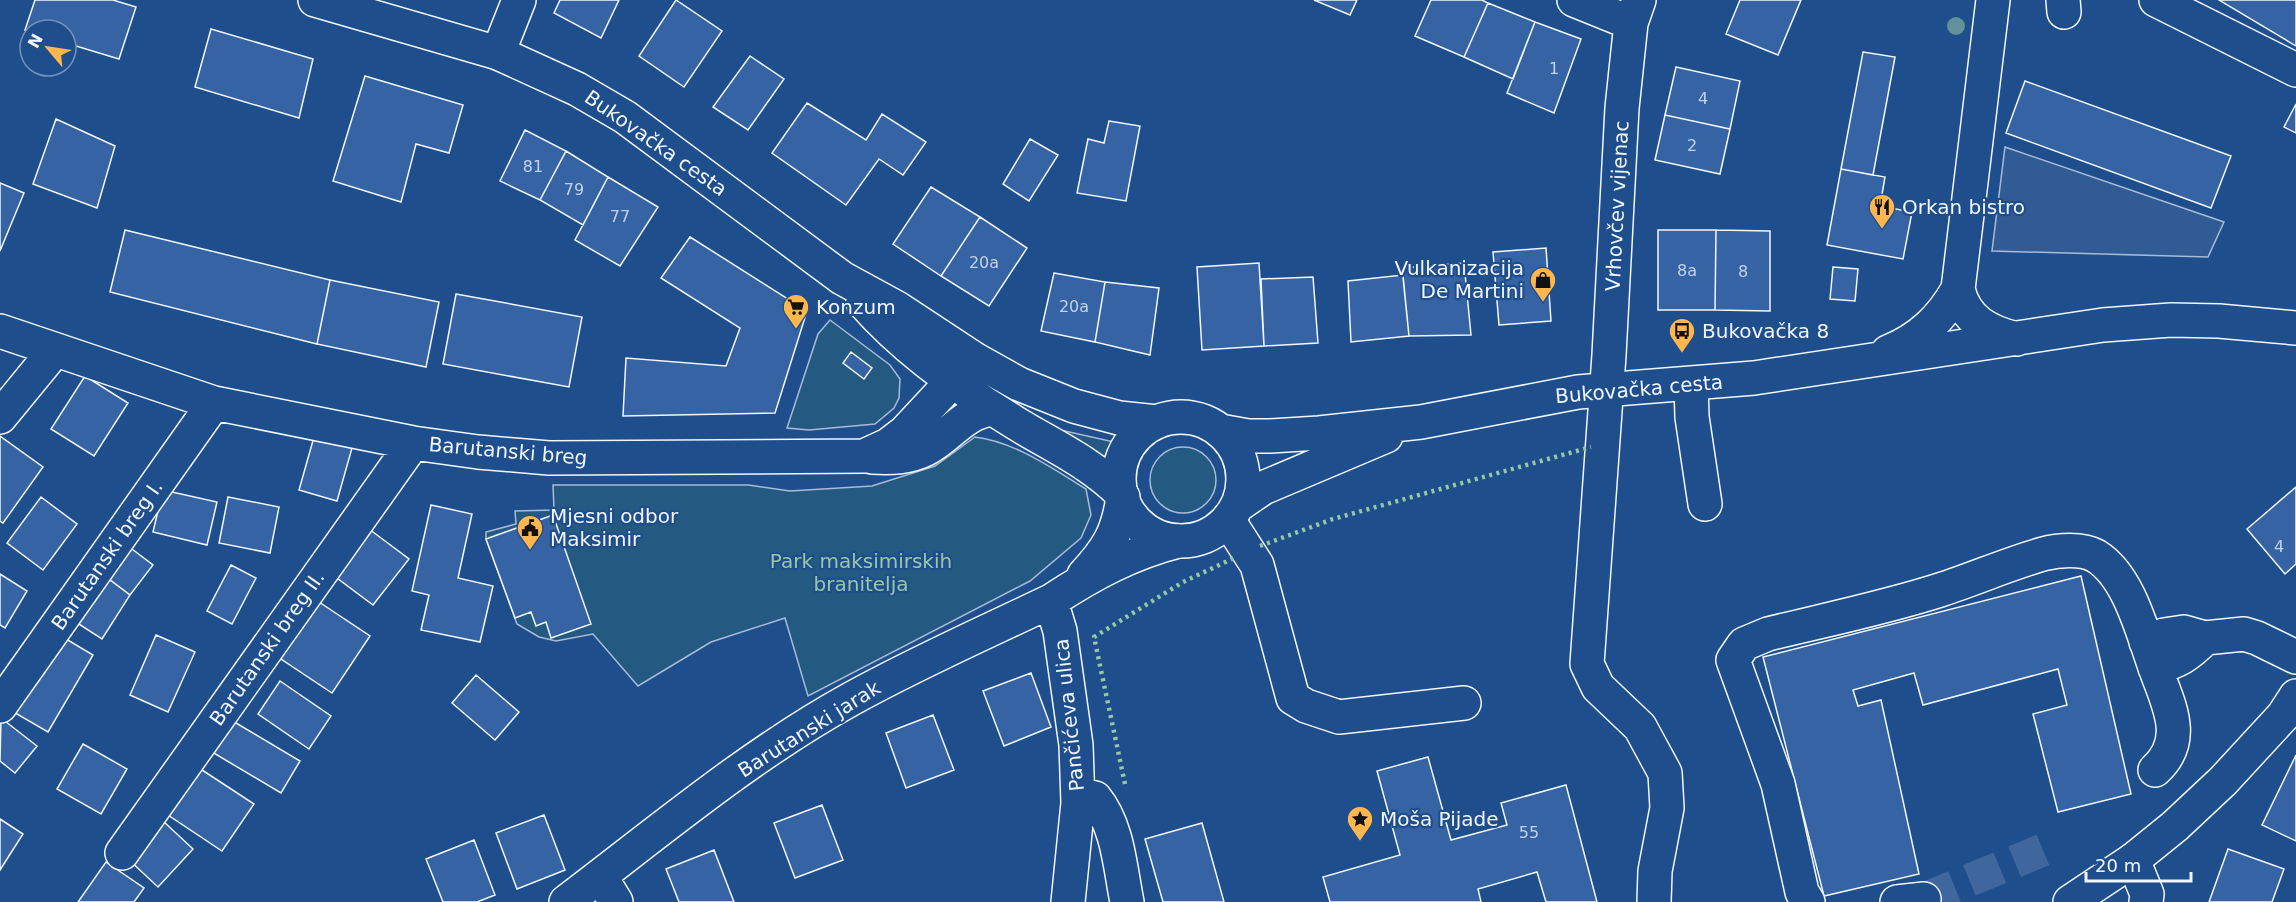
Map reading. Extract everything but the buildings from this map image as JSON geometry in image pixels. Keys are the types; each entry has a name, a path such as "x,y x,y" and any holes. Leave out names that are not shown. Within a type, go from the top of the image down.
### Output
{"street":[{"name":"Bukovačka cesta","path":"315,0 498,53 577,89 625,117 842,278 897,336 952,380 993,409 1087,464 1122,495"},
{"path":"498,53 519,0"},
{"name":"Vrhovčev vijenac","path":"1574,0 1635,12 1622,108 1587,664 1598,687 1640,726 1665,773 1666,808 1655,872 1654,902"},
{"path":"1958,289 1993,0"},
{"path":"2156,0 2296,70"},
{"name":"Bukovačka cesta","path":"842,278 872,292 952,346 1019,384 1074,406 1109,416 1157,422"},
{"name":"Bukovačka cesta","path":"1958,289 1961,303 1978,323 2003,336 2019,339"},
{"name":"Bukovačka cesta","path":"1858,362 1904,345 1920,335 1933,325 1958,289"},
{"name":"Bukovačka cesta","path":"1220,431 1248,436 1281,435 1421,422 1578,392 1754,378 2103,325 2171,320 2219,321 2296,328"},
{"name":"Barutanski breg","path":"0,331 214,403 413,442 478,452 549,458 864,456 888,445 905,432 931,406 952,380"},
{"path":"0,417 55,350"},
{"path":"952,380 960,373 972,370 998,372"},
{"path":"1691,384 1692,417 1706,504"},
{"name":"Barutanski breg I.","path":"0,706 214,403"},
{"path":"864,456 893,459 926,450 968,416 979,411 993,409"},
{"path":"1174,417 1190,417 1206,422 1220,431 1234,446 1242,465 1243,485 1233,512 1214,532 1196,539 1178,541 1159,537 1141,526 1128,511 1122,495 1119,475 1123,458 1131,443 1157,422 1174,417"},
{"name":"Bukovačka cesta","path":"1233,512 1263,488 1421,422"},
{"name":"Barutanski breg II.","path":"122,853 413,442"},
{"name":"Barutanski jarak","path":"1061,594 1097,561 1109,544 1119,525 1122,495"},
{"path":"1233,512 1257,565 1293,698 1306,706 1339,717 1464,703"},
{"name":"Barutanski jarak","path":"566,902 608,889 744,768 850,699 1061,594 1135,554 1178,541"},
{"path":"1808,902 1802,892 1778,784 1733,660 1744,644 1768,634 1938,591 2044,554 2076,551 2094,555 2114,570 2131,603 2172,716 2174,739 2167,760 2156,770"},
{"name":"Pančićeva ulica","path":"1061,594 1060,631 1076,745 1078,794 1068,902"},
{"path":"2151,655 2179,661 2205,638 2244,634 2296,657"},
{"path":"2070,902 2133,860 2175,826 2223,781 2283,716 2296,696"},
{"path":"1078,794 1095,798 1106,811 1118,854 1126,902"},
{"path":"2133,860 2147,894 2146,902"}],"green space":[{"path":"830,320 890,365 900,379 899,398 894,408 875,424 809,430 787,428 818,334"},
{"path":"1047,427 1114,442 1105,462"},
{"name":"Park maksimirskih branitelja","path":"975,437 1019,450 1086,489 1091,515 1081,538 1030,581 808,696 785,618 711,642 638,686 593,634 556,641 539,637 517,624 486,539 486,532 516,524 515,511 554,510 553,485 748,485 790,491 872,486 935,466"},
{"path":"1176,447 1190,447 1202,452 1211,461 1216,480 1214,493 1207,504 1190,513 1176,513 1164,508 1155,499 1150,487 1150,473 1155,461 1164,452"}],"shaded area":[{"path":"2005,147 2224,222 2208,257 1992,251"}],"tunnel":[{"path":"1924,899 2043,850"}],"hedge":[{"path":"1260,546 1333,519 1591,447"},
{"path":"1125,784 1094,637 1183,582 1234,558"}],"place":[{"name":"Orkan bistro","path":"1882,230"},
{"name":"Vulkanizacija De Martini","path":"1543,303"},
{"name":"Konzum","path":"796,330"},
{"name":"Bukovačka 8","path":"1682,354"},
{"name":"Mjesni odbor Maksimir","path":"530,551"},
{"name":"Moša Pijade","path":"1360,842"}]}
